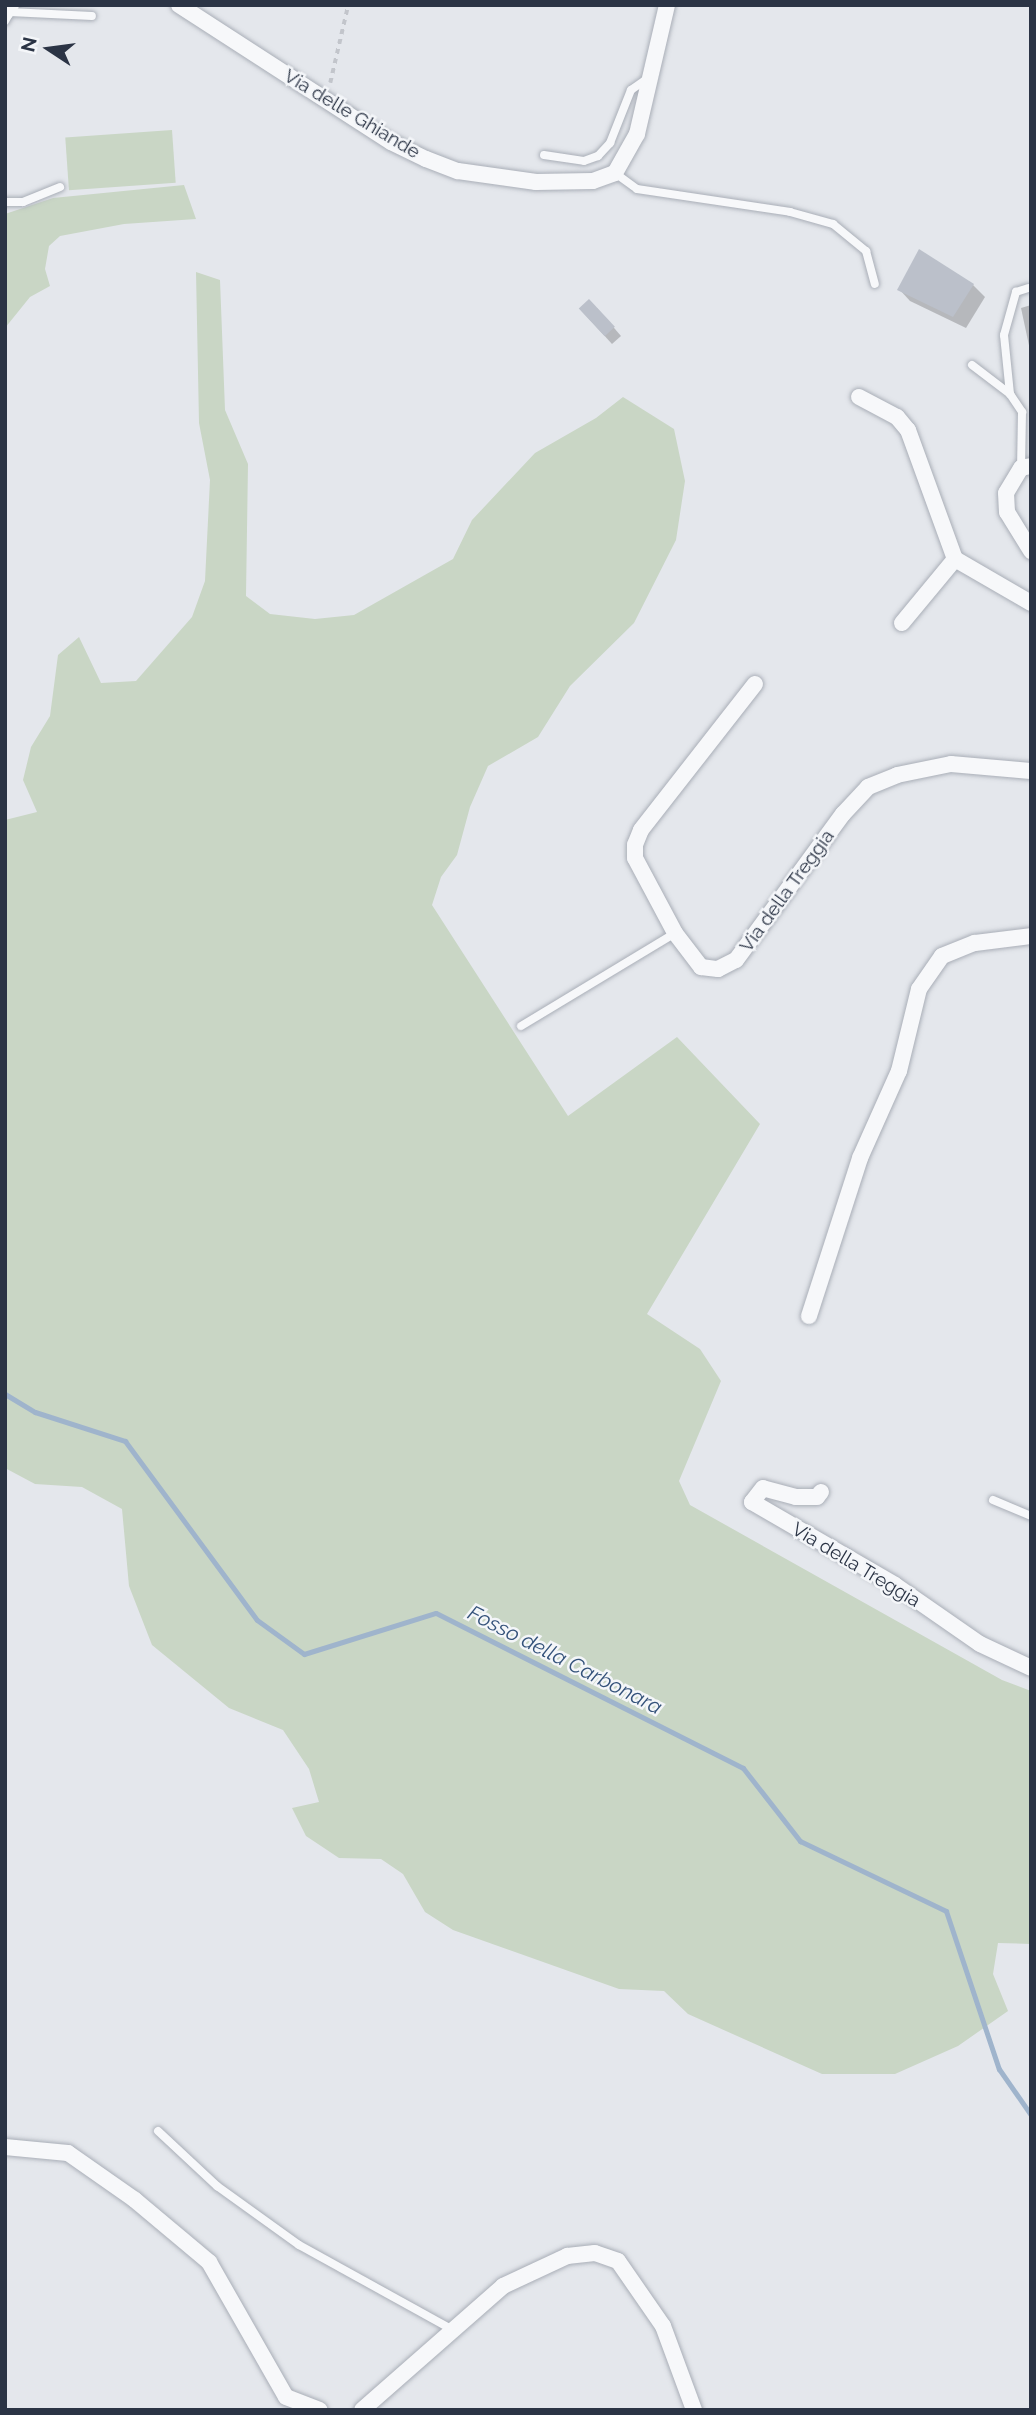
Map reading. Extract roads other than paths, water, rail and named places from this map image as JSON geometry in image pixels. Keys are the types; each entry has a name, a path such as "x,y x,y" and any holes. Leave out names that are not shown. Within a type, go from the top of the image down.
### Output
{"street":[{"name":"Via delle Ghiande","path":"179,5 391,142 426,159 458,171 536,182 593,181 615,173"},
{"path":"615,173 637,134 667,5"},
{"path":"859,397 897,417 908,430 955,559 1031,603"},
{"path":"1026,467 1006,494 1007,512 1031,551"},
{"path":"902,623 955,559"},
{"name":"Via della Treggia","path":"755,684 641,830 635,845 635,858 675,933 701,967 718,969 736,960 842,814 869,788 897,775 951,764 1031,771"},
{"path":"809,1316 860,1158 899,1071 919,989 942,956 975,943 1031,936"},
{"name":"Via della Treggia","path":"821,1492 817,1497 796,1497 763,1488 752,1502 895,1585 981,1644 1031,1668"},
{"path":"5,2147 68,2153 135,2200 209,2262 286,2398 320,2410"},
{"path":"362,2410 503,2286 567,2256 595,2253 618,2261 663,2326 694,2410"}],"lane":[{"path":"8,13 92,16"},
{"path":"544,155 584,161 598,156 610,143 631,90 651,76"},
{"path":"615,173 637,189 790,212 833,224 866,251 875,284"},
{"path":"5,202 23,202 60,187"},
{"path":"1010,394 1004,335 1016,292 1028,288"},
{"path":"972,365 1010,394 1022,412 1026,467"},
{"path":"521,1026 675,933"},
{"path":"993,1500 1031,1516"},
{"path":"158,2131 217,2186 299,2245 454,2330"}],"waterway":[{"name":"Fosso della Carbonara","path":"5,1394 35,1412 125,1441 257,1620 304,1654 436,1613 743,1768 800,1841 946,1911 999,2069 1031,2115"}]}
